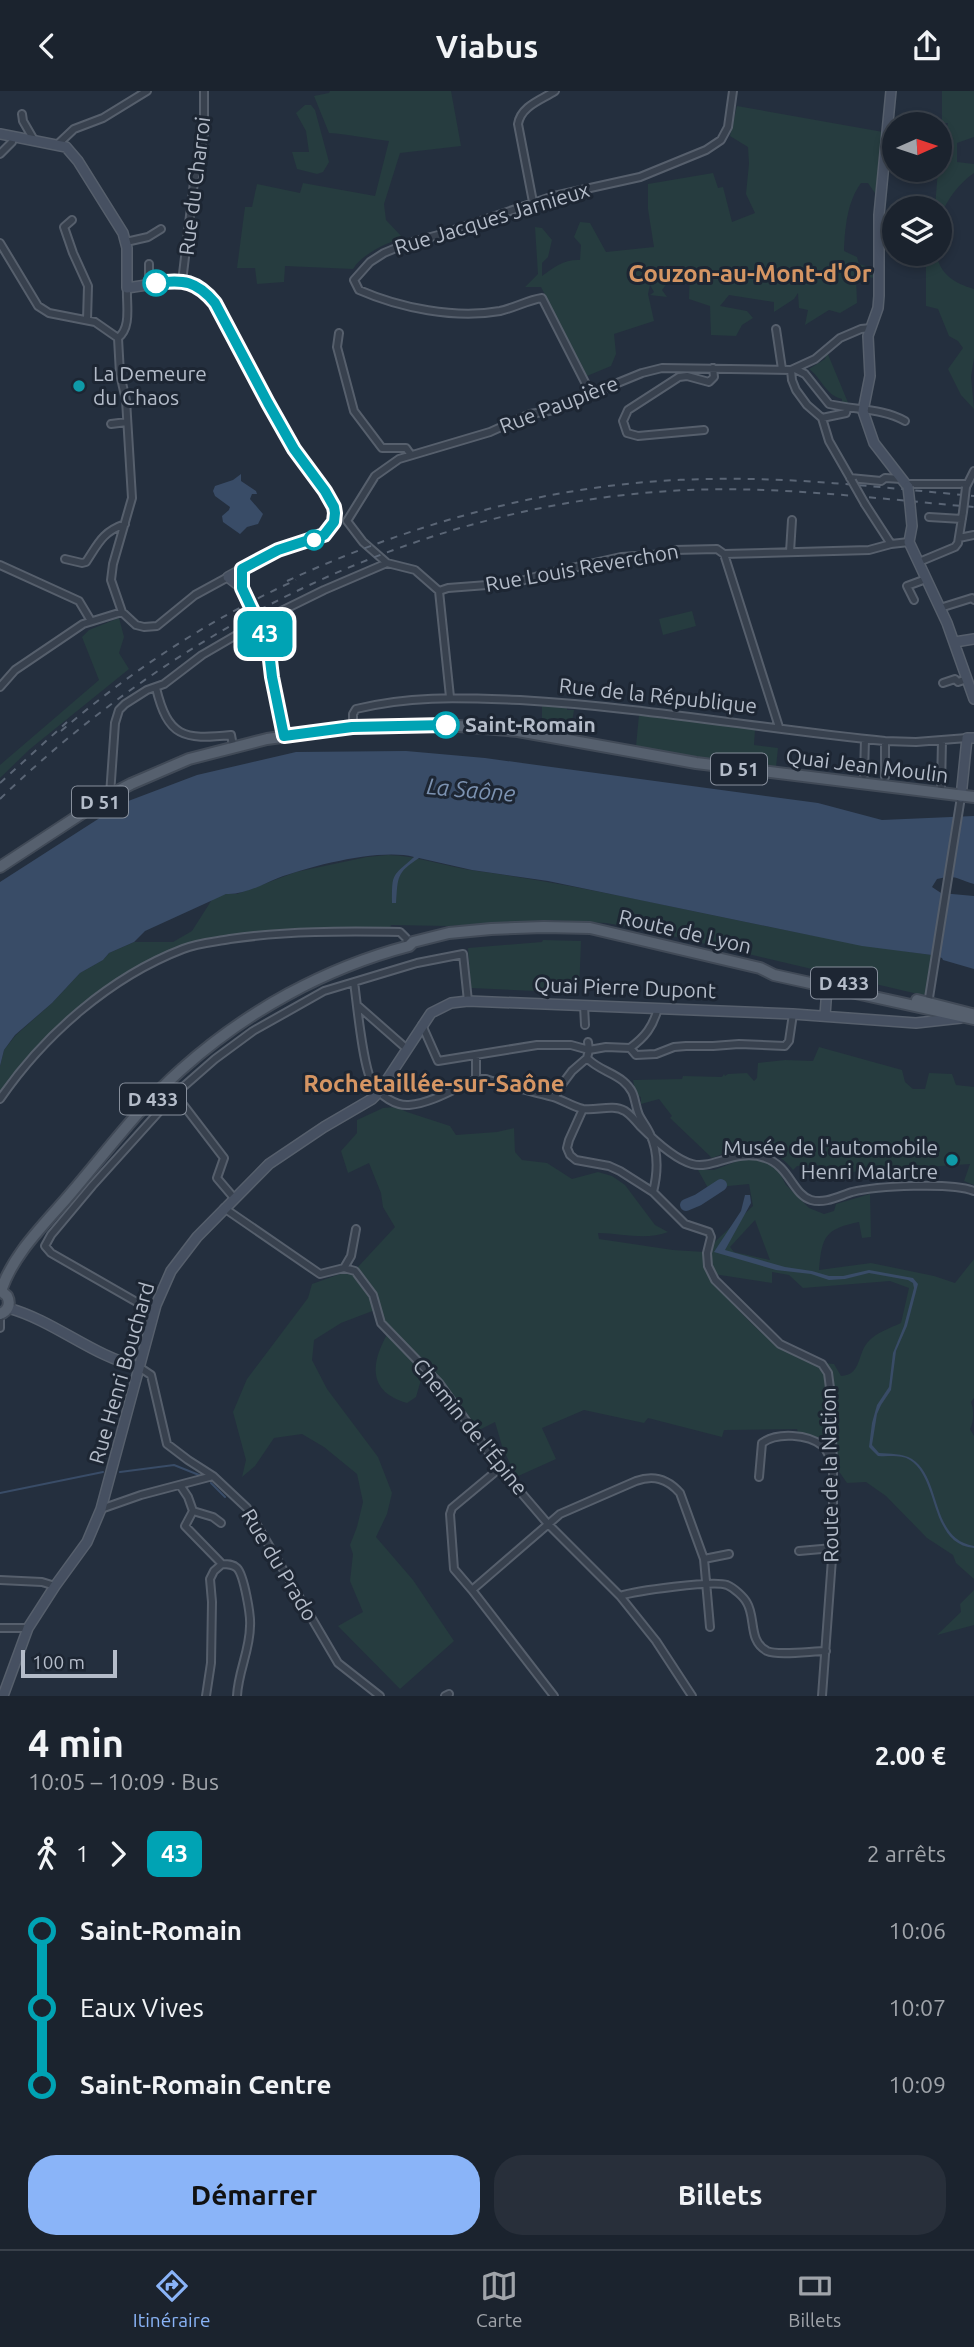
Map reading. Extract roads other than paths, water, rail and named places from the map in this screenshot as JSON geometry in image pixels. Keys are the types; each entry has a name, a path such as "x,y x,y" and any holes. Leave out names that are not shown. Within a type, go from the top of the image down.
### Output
{"main road":[{"name":"Quai Jean Moulin","path":"352,727 437,725 518,731 696,764 961,801"},
{"name":"D 51","path":"0,867 110,795 188,759 233,746 284,736 352,727"},
{"name":"D 51","path":"961,801 974,797"},
{"name":"Route de Lyon","path":"0,1290 9,1270 28,1244 135,1118 181,1070 252,1015 321,977 360,961 409,946 415,948 470,938 526,933 603,933 638,938 760,968 786,970 928,1006"},
{"name":"Route de Lyon","path":"760,968 774,975 827,987 928,1006"},
{"name":"Quai Pierre Dupont","path":"928,1006 970,1018"},
{"path":"0,1290 9,1300 3,1314"}],"street":[{"path":"57,145 74,129 103,118 147,91"},
{"name":"Rue du Charroi","path":"180,281 194,182 204,134 204,91"},
{"path":"533,202 518,124 519,116 525,109 555,91"},
{"name":"Rue Jacques Jarnieux","path":"592,394 542,298 476,314 388,302 359,290 354,282 359,272 384,253 408,243 533,202 640,177 706,150 721,140 728,127 733,91"},
{"path":"891,91 879,215 878,308 868,336 869,386 863,411 874,443 906,483 912,526 909,542 955,642 974,699"},
{"path":"22,114 34,140"},
{"path":"0,134 66,147 78,161 123,233 126,242 127,326 124,334 118,338"},
{"path":"0,154 13,138"},
{"path":"72,220 64,227 88,286 87,320"},
{"path":"126,242 148,237 161,229"},
{"path":"0,243 38,306 48,313 96,322 118,338"},
{"path":"149,264 149,284"},
{"path":"118,338 120,375 126,400 132,498 111,580 122,612 136,625 158,626 195,595 242,569 278,550 324,535 334,518 334,507 294,449 215,303 204,289 180,281 127,288"},
{"path":"793,369 816,359 840,338 861,328 871,328"},
{"path":"776,329 782,369"},
{"path":"339,333 337,348 354,411 382,448 406,448 411,455"},
{"name":"Rue Paupière","path":"349,517 375,476 399,459 490,432 530,414 549,411 642,373 662,368 793,369"},
{"path":"704,430 638,436 627,433 623,421 628,410 679,377 709,381 714,377 713,368"},
{"path":"793,369 805,374 829,404 896,416 905,421"},
{"path":"793,369 792,380 796,390 807,405 822,418 829,441 891,544"},
{"path":"822,418 846,413 847,409"},
{"path":"111,424 127,422"},
{"path":"919,562 955,547 959,538 967,485 974,471"},
{"path":"851,479 881,481 886,478 906,483 967,485"},
{"path":"929,517 963,515"},
{"path":"334,518 349,517 363,542 387,563 415,570 439,591 450,697"},
{"path":"790,552 792,520"},
{"path":"65,559 86,562 97,542 125,524"},
{"path":"959,538 974,535"},
{"name":"Rue Louis Reverchon","path":"439,591 514,583 545,573 639,555 665,554 674,550 717,549 724,554 869,550 909,542"},
{"path":"724,554 779,727"},
{"path":"110,795 117,716 125,704 147,690 156,688 202,655 260,621 387,563"},
{"path":"0,565 79,601 91,621"},
{"path":"242,569 242,588 268,643 284,736"},
{"path":"228,577 242,588"},
{"path":"914,600 907,586 926,579"},
{"path":"940,608 972,598 974,600"},
{"path":"0,687 26,662 91,621 122,612"},
{"path":"955,642 974,639"},
{"path":"943,683 967,679"},
{"path":"156,688 165,715 174,728 187,736 231,735 233,746"},
{"name":"Rue de la République","path":"352,727 356,709 395,700 450,697 580,704 885,741 970,738"},
{"path":"916,1023 924,1017 928,1006 970,738"},
{"path":"864,775 865,739"},
{"path":"885,741 885,777"},
{"path":"941,787 942,741"},
{"path":"0,1099 27,1063 72,1018 138,971 184,949 202,944 291,932 400,932 409,946"},
{"path":"153,1316 146,1308 51,1253 45,1246 84,1196 175,1094 253,1031 316,994 416,963 463,954 468,1001"},
{"path":"354,982 366,1066 371,1083 395,1103 421,1103 476,1079 555,1097 583,1109 617,1108 627,1112 675,1156 691,1164 707,1165 745,1155 768,1158 778,1164 804,1196 811,1200 824,1201 862,1190 939,1185 964,1187 974,1191"},
{"path":"825,1016 827,987"},
{"name":"Quai Pierre Dupont","path":"379,1092 431,1013 441,1006 457,1001 793,1014 916,1023 970,1018"},
{"path":"357,1005 407,1049"},
{"path":"584,1006 585,1025"},
{"path":"555,1097 572,1071 588,1054 606,1047 630,1048 654,1023 657,1008"},
{"path":"630,1048 636,1055 656,1054 674,1047 686,1046 785,1046 789,1041 793,1014"},
{"path":"422,1025 438,1061 537,1045 571,1045 588,1054"},
{"path":"588,1042 588,1054 592,1064 625,1083 634,1093 639,1115 656,1150 658,1166 653,1192"},
{"path":"476,1055 476,1079"},
{"name":"Rue Henri Bouchard","path":"3,1696 28,1628 87,1542 101,1509 153,1316 171,1271 197,1237 269,1164 379,1092"},
{"path":"175,1094 224,1158 217,1178 234,1198"},
{"name":"Route de la Nation","path":"583,1109 567,1148 570,1155 576,1160 609,1166 629,1177 653,1192 685,1224 709,1232 711,1237 707,1253 708,1266 715,1280 780,1344 822,1364 828,1373 834,1462 833,1548 822,1696"},
{"name":"Chemin de l'Épine","path":"224,1208 320,1274 344,1268 355,1271 369,1289 381,1323 439,1383 500,1468 548,1524 620,1596 656,1641 692,1696"},
{"path":"344,1268 351,1257 356,1229"},
{"path":"0,1328 3,1314 52,1325 115,1360 139,1367"},
{"name":"Rue du Prado","path":"139,1367 151,1375 167,1444 213,1476 247,1507 338,1663 380,1696"},
{"path":"759,1476 762,1443 781,1436 811,1440 825,1448 834,1462"},
{"path":"500,1468 452,1508 450,1514 454,1569 554,1696"},
{"path":"101,1509 141,1495 213,1476"},
{"path":"472,1590 559,1514 636,1481 647,1477 658,1478 673,1485 680,1493 704,1559 710,1627"},
{"path":"180,1485 193,1511 185,1526 222,1564 238,1568 242,1577 251,1626 238,1679 237,1696"},
{"path":"193,1511 213,1517 221,1523"},
{"path":"799,1551 833,1548"},
{"path":"704,1559 729,1554"},
{"path":"206,1696 211,1663 210,1579 222,1564"},
{"path":"0,1580 42,1582 55,1586"},
{"path":"620,1596 705,1584 726,1585 747,1602 752,1615 752,1630 764,1649 774,1654 826,1651"},
{"path":"0,1628 28,1628"}],"water":[{"path":"241,474 241,481 256,491 257,494 252,494 250,499 263,514 258,524 247,527 240,534 223,522 222,516 230,507 215,496 213,491 215,486"},
{"name":"La Saône","path":"406,751 485,758 818,803 882,820 974,816 974,884 948,877 937,879 932,887 941,893 974,896 974,969 932,955 862,946 548,881 472,870 419,858 402,872 398,881 396,903 392,903 395,876 414,857 383,855 308,868 246,891 226,894 145,931 134,942 109,953 103,960 80,973 52,1003 15,1035 4,1050 0,1066 0,882 123,803 197,775 296,752"},
{"path":"745,1195 750,1195 751,1203 725,1250 829,1276 869,1270 913,1278 918,1284 907,1326 896,1351 891,1390 877,1414 872,1445 879,1453 908,1457 921,1468 950,1532 974,1548 960,1544 949,1535 920,1469 906,1458 878,1456 869,1447 877,1405 889,1387 893,1353 904,1326 913,1283 869,1273 829,1280 811,1274 776,1270 714,1252 741,1211"}],"waterway":[{"path":"686,1205 721,1185"},
{"path":"120,1472 174,1465 199,1475"},
{"path":"0,1493 103,1472"},
{"path":"211,1483 225,1497"}],"railway":[{"path":"287,581 337,559 440,522 546,496 600,487 654,481 741,479 841,484 974,496"},
{"path":"0,799 72,735 149,677 231,626 316,582 405,546 498,518 592,499 724,489 867,497 974,507"},
{"path":"61,731 116,687 173,647 233,611 296,580"},
{"path":"0,783 67,722"}],"place":[{"name":"La Demeure du Chaos","path":"79,386"},
{"name":"Saint-Romain","path":"446,725"},
{"name":"Musée de l'automobile Henri Malartre","path":"952,1160"}],"district":[{"name":"Couzon-au-Mont-d'Or","path":"750,274"},
{"name":"Rochetaillée-sur-Saône","path":"434,1084"}]}
